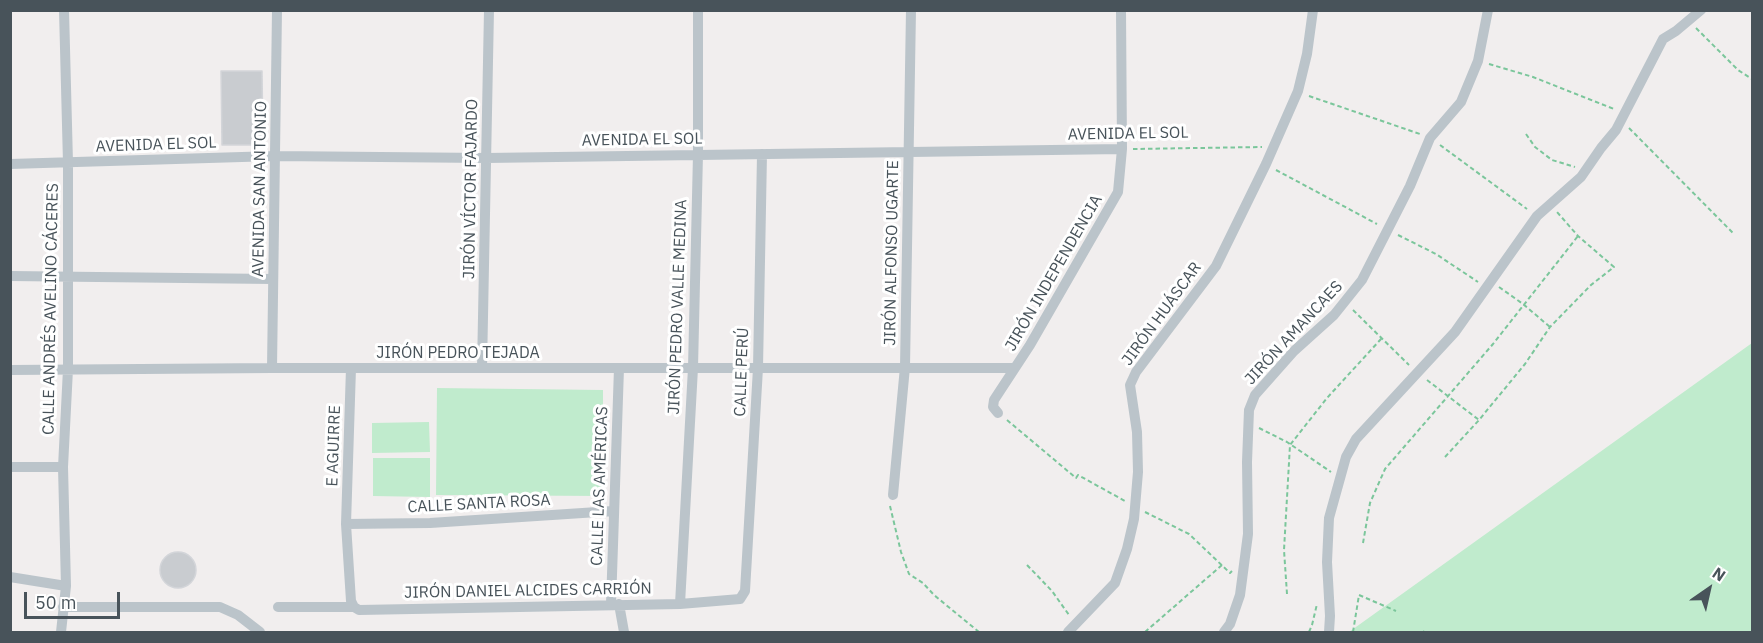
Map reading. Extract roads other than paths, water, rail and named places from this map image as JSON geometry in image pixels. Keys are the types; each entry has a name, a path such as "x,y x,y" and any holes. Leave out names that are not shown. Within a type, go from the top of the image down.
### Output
{"street":[{"name":"CALLE ANDRÉS AVELINO CÁCERES","path":"61,633 66,586 63,467 68,369 69,163 64,10"},
{"name":"AVENIDA SAN ANTONIO","path":"272,368 277,10"},
{"name":"JIRÓN VÍCTOR FAJARDO","path":"482,368 489,10"},
{"name":"JIRÓN PEDRO VALLE MEDINA","path":"680,603 693,368 698,154 698,10"},
{"name":"JIRÓN ALFONSO UGARTE","path":"893,495 905,367 911,10"},
{"name":"JIRÓN INDEPENDENCIA","path":"905,367 1014,368 1030,345 1118,192 1122,149 1121,10"},
{"name":"JIRÓN HUÁSCAR","path":"1072,629 1115,583 1127,549 1135,506 1138,472 1138,452 1130,385 1136,372 1216,266 1298,92 1307,54 1313,10"},
{"name":"JIRÓN AMANCAES","path":"1224,633 1230,624 1240,595 1248,534 1248,423 1249,410 1255,395 1294,351 1334,315 1362,280 1410,186 1430,138 1461,102 1478,61 1488,10"},
{"path":"1329,633 1329,518 1346,457 1356,439 1455,332 1537,216 1551,206 1581,177 1616,130 1663,39 1701,10"},
{"name":"AVENIDA EL SOL","path":"10,164 275,156 486,158 1122,149"},
{"name":"CALLE PERÚ","path":"745,591 758,368 762,154"},
{"path":"10,276 273,279"},
{"name":"JIRÓN PEDRO TEJADA","path":"10,370 905,367"},
{"name":"E AGUIRRE","path":"351,368 346,524 351,601 354,607"},
{"name":"CALLE LAS AMÉRICAS","path":"619,368 613,511 615,604 624,633"},
{"path":"998,412 993,407 993,400 1014,368"},
{"path":"10,467 63,467"},
{"name":"CALLE SANTA ROSA","path":"346,524 430,523 613,511"},
{"path":"10,577 66,586"},
{"name":"JIRÓN DANIEL ALCIDES CARRIÓN","path":"278,607 354,607 359,609 680,603 740,599 745,591"},
{"path":"63,607 220,607 238,615 260,633"}]}
